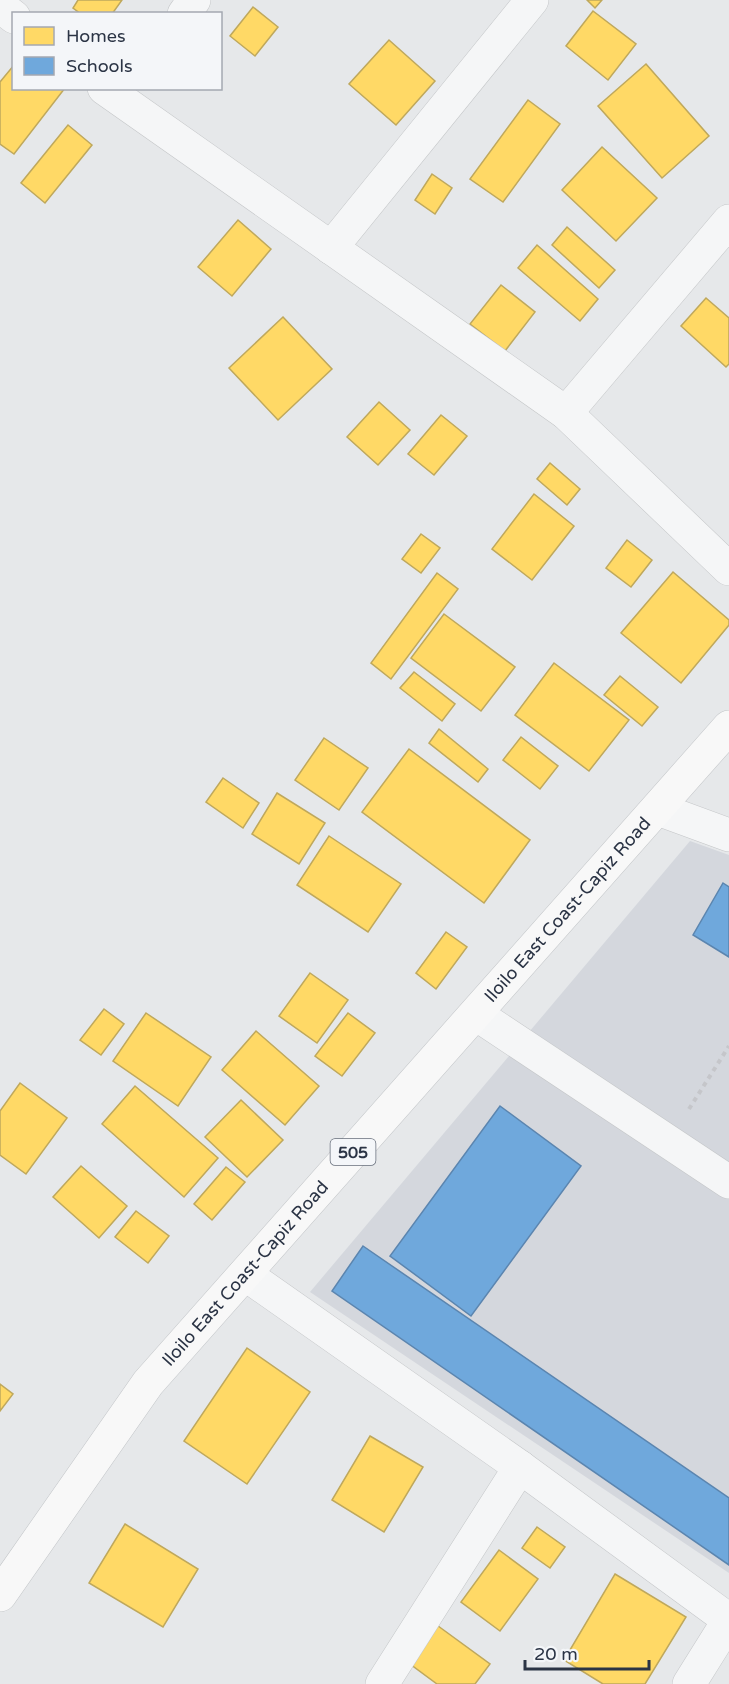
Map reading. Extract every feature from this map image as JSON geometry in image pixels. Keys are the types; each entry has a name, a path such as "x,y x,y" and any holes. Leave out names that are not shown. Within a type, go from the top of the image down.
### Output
{"main road":[{"name":"Iloilo East Coast-Capiz Road","path":"0,1595 148,1383 729,727"}],"street":[{"path":"331,248 532,0"},
{"path":"0,6 12,15"},
{"path":"117,92 331,248 566,412 729,569"},
{"path":"566,412 729,221"},
{"path":"658,809 729,835"},
{"path":"476,1014 729,1182"},
{"path":"245,1274 520,1467 729,1620 689,1684"},
{"path":"382,1684 520,1467"}],"path":[{"path":"668,1142 729,1046"}],"shaded area":[{"path":"690,841 729,855 729,1573 310,1292"}],"building: Homes":[{"path":"78,0 122,0 113,12 78,12 73,8"},
{"path":"587,0 602,0 595,8"},
{"path":"253,7 278,27 255,56 230,36"},
{"path":"593,11 636,44 608,80 566,46"},
{"path":"389,40 435,81 396,125 349,84"},
{"path":"646,64 709,136 662,178 598,106"},
{"path":"12,67 12,90 63,90 14,154 0,144 0,82"},
{"path":"528,100 560,124 503,202 470,179"},
{"path":"68,125 92,145 45,203 21,183"},
{"path":"602,147 657,198 616,241 562,190"},
{"path":"432,174 452,188 435,214 415,200"},
{"path":"238,220 271,249 232,296 198,267"},
{"path":"567,227 615,270 599,288 552,245"},
{"path":"537,245 598,299 580,321 518,268"},
{"path":"501,285 535,312 505,351 470,324"},
{"path":"706,298 729,318 729,364 726,367 681,326"},
{"path":"283,317 332,369 278,420 229,368"},
{"path":"379,402 410,430 378,465 347,437"},
{"path":"441,415 467,436 434,475 408,454"},
{"path":"550,463 580,489 567,505 537,479"},
{"path":"534,494 574,526 532,580 492,549"},
{"path":"421,534 440,548 421,573 402,559"},
{"path":"627,540 652,560 631,587 606,568"},
{"path":"673,572 729,620 729,625 681,683 621,633"},
{"path":"437,573 458,589 391,679 371,663"},
{"path":"444,614 515,667 481,711 411,658"},
{"path":"554,663 629,720 589,771 515,715"},
{"path":"414,672 455,704 442,721 400,688"},
{"path":"620,676 658,707 642,726 604,695"},
{"path":"439,729 488,769 478,782 429,743"},
{"path":"521,737 558,766 540,789 503,760"},
{"path":"324,738 368,768 339,810 295,780"},
{"path":"409,749 530,840 484,903 362,812"},
{"path":"223,778 259,803 243,828 206,802"},
{"path":"277,793 325,823 299,864 252,834"},
{"path":"329,836 401,884 368,932 297,885"},
{"path":"446,932 467,947 436,989 416,973"},
{"path":"310,973 348,1000 317,1043 279,1016"},
{"path":"104,1009 124,1024 101,1055 80,1040"},
{"path":"146,1013 211,1057 178,1106 113,1061"},
{"path":"348,1013 375,1033 342,1076 315,1056"},
{"path":"256,1031 319,1086 285,1125 222,1070"},
{"path":"20,1083 67,1118 26,1174 0,1155 0,1111"},
{"path":"135,1086 218,1158 184,1197 102,1124"},
{"path":"241,1100 283,1140 247,1177 205,1137"},
{"path":"81,1166 127,1206 99,1238 53,1197"},
{"path":"226,1167 245,1182 212,1220 194,1204"},
{"path":"136,1211 169,1236 148,1263 115,1237"},
{"path":"247,1348 310,1392 247,1484 184,1441"},
{"path":"0,1384 13,1394 0,1411"},
{"path":"370,1436 423,1467 384,1532 332,1500"},
{"path":"125,1524 198,1569 163,1627 89,1583"},
{"path":"537,1527 565,1547 550,1568 522,1548"},
{"path":"499,1550 538,1579 500,1631 461,1602"},
{"path":"615,1574 686,1617 645,1684 603,1684 564,1660"},
{"path":"434,1623 490,1664 475,1684 437,1684 406,1661"}],"building: Schools":[{"path":"723,883 729,887 729,957 693,935"},
{"path":"500,1106 581,1166 471,1316 390,1256"},
{"path":"363,1246 729,1498 729,1565 332,1291"}]}
